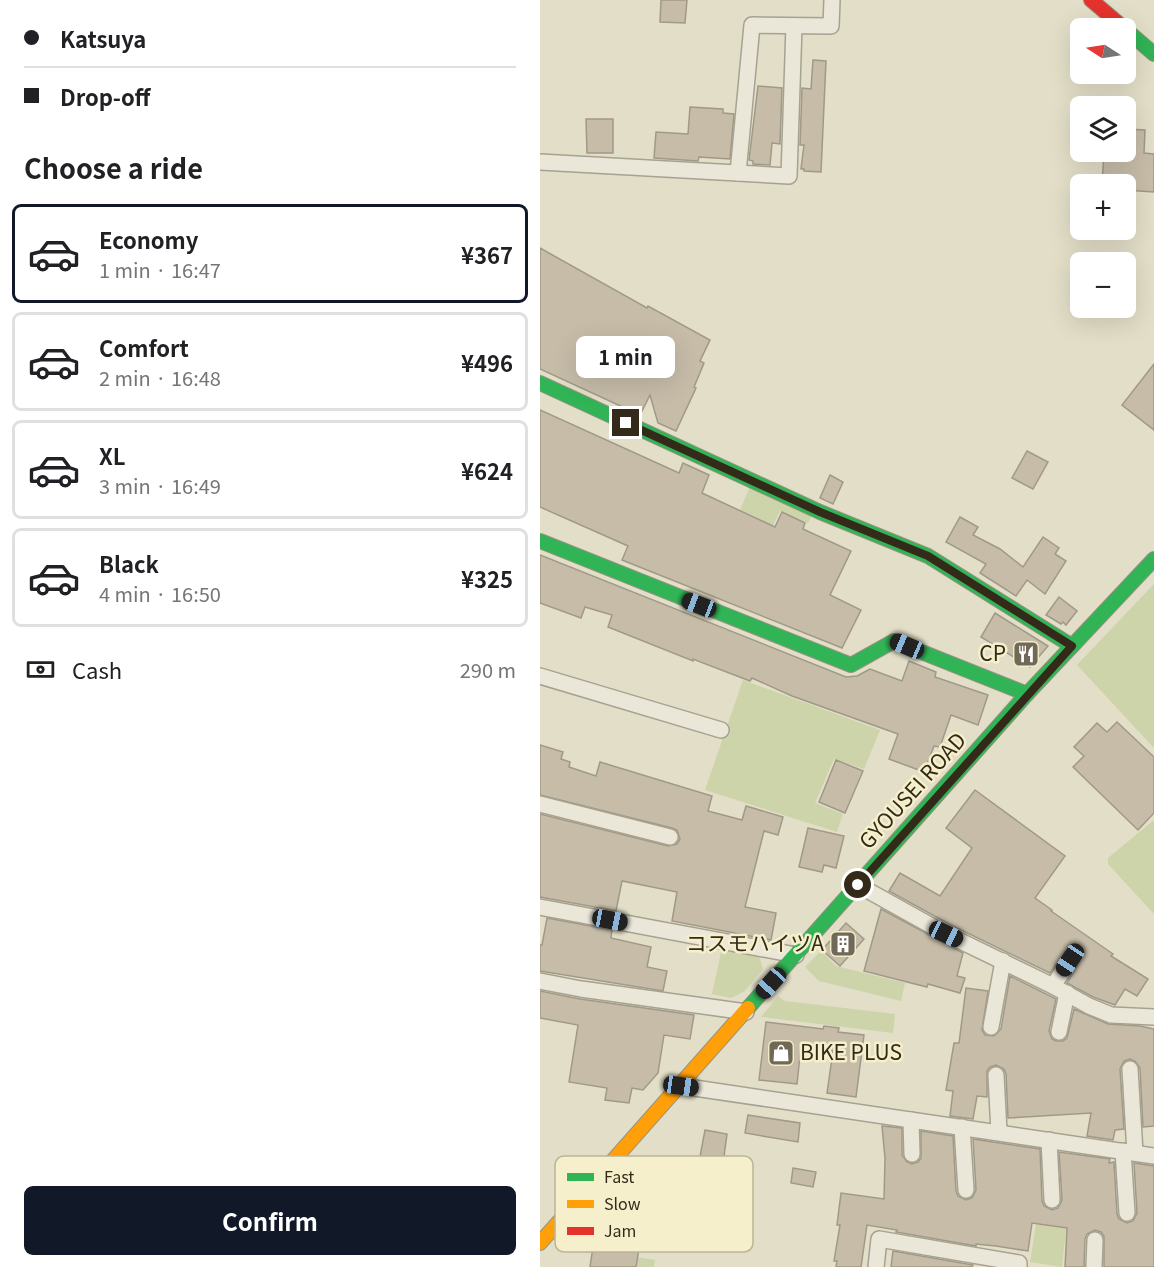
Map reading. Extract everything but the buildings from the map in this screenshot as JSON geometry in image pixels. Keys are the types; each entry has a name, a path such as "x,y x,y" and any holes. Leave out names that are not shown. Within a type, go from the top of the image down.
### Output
{"main road":[{"path":"1091,0 1112,18"},
{"path":"1136,38 1154,54"},
{"path":"540,383 820,512 928,556 1072,646"},
{"path":"540,541 851,665 894,641 1027,694"},
{"name":"GYOUSEI ROAD","path":"618,1156 1027,694 1154,559"},
{"name":"GYOUSEI ROAD","path":"540,1243 555,1226"}],"street":[{"path":"738,173 752,25 831,26 832,0"},
{"path":"540,162 789,176 794,26"},
{"path":"540,676 721,730"},
{"path":"540,804 670,837"},
{"path":"858,885 946,934 1089,1006 1111,1015 1154,1017"},
{"path":"540,907 796,955"},
{"path":"1053,986 1070,960"},
{"path":"991,1027 1003,962"},
{"path":"540,981 581,989 746,1012"},
{"path":"1059,1032 1067,993"},
{"path":"1127,1214 1130,1069"},
{"path":"996,1075 999,1132"},
{"path":"681,1086 1154,1156"},
{"path":"911,1120 912,1154"},
{"path":"962,1127 966,1191"},
{"path":"1049,1140 1052,1200"},
{"path":"876,1267 879,1239 1019,1263 1019,1267"},
{"path":"1094,1267 1095,1240"}],"green space":[{"path":"752,482 814,511 808,523 780,511 756,561 747,556 762,520 740,510"},
{"path":"1154,584 1154,748 1077,665"},
{"path":"743,680 880,730 864,769 834,759 815,803 843,814 837,832 705,790"},
{"path":"1154,820 1154,914 1108,864 1108,858"},
{"path":"722,948 759,956 763,969 745,991 731,998 712,994"},
{"path":"821,951 836,966 905,983 901,1001 819,981 805,967"},
{"path":"778,996 785,1001 895,1014 893,1033 761,1017"},
{"path":"1036,1224 1066,1229 1062,1267 1030,1262"},
{"path":"623,1255 655,1260 654,1267 622,1267"}],"traffic: fast":[{"path":"1136,38 1154,54"},
{"path":"540,383 820,512 928,556 1072,646"},
{"path":"540,541 851,665 894,641 1027,694"},
{"path":"748,1008 1027,694 1154,559"}],"traffic: slow":[{"path":"617,1156 748,1008"},
{"path":"540,1243 555,1226"}],"traffic: jam":[{"path":"1091,0 1112,18"}],"place":[{"name":"CP","path":"1026,654"},
{"name":"コスモハイツA","path":"843,944"},
{"name":"BIKE PLUS","path":"781,1053"}],"route":[{"path":"626,423 820,512 928,556 1072,646 858,885"}]}
